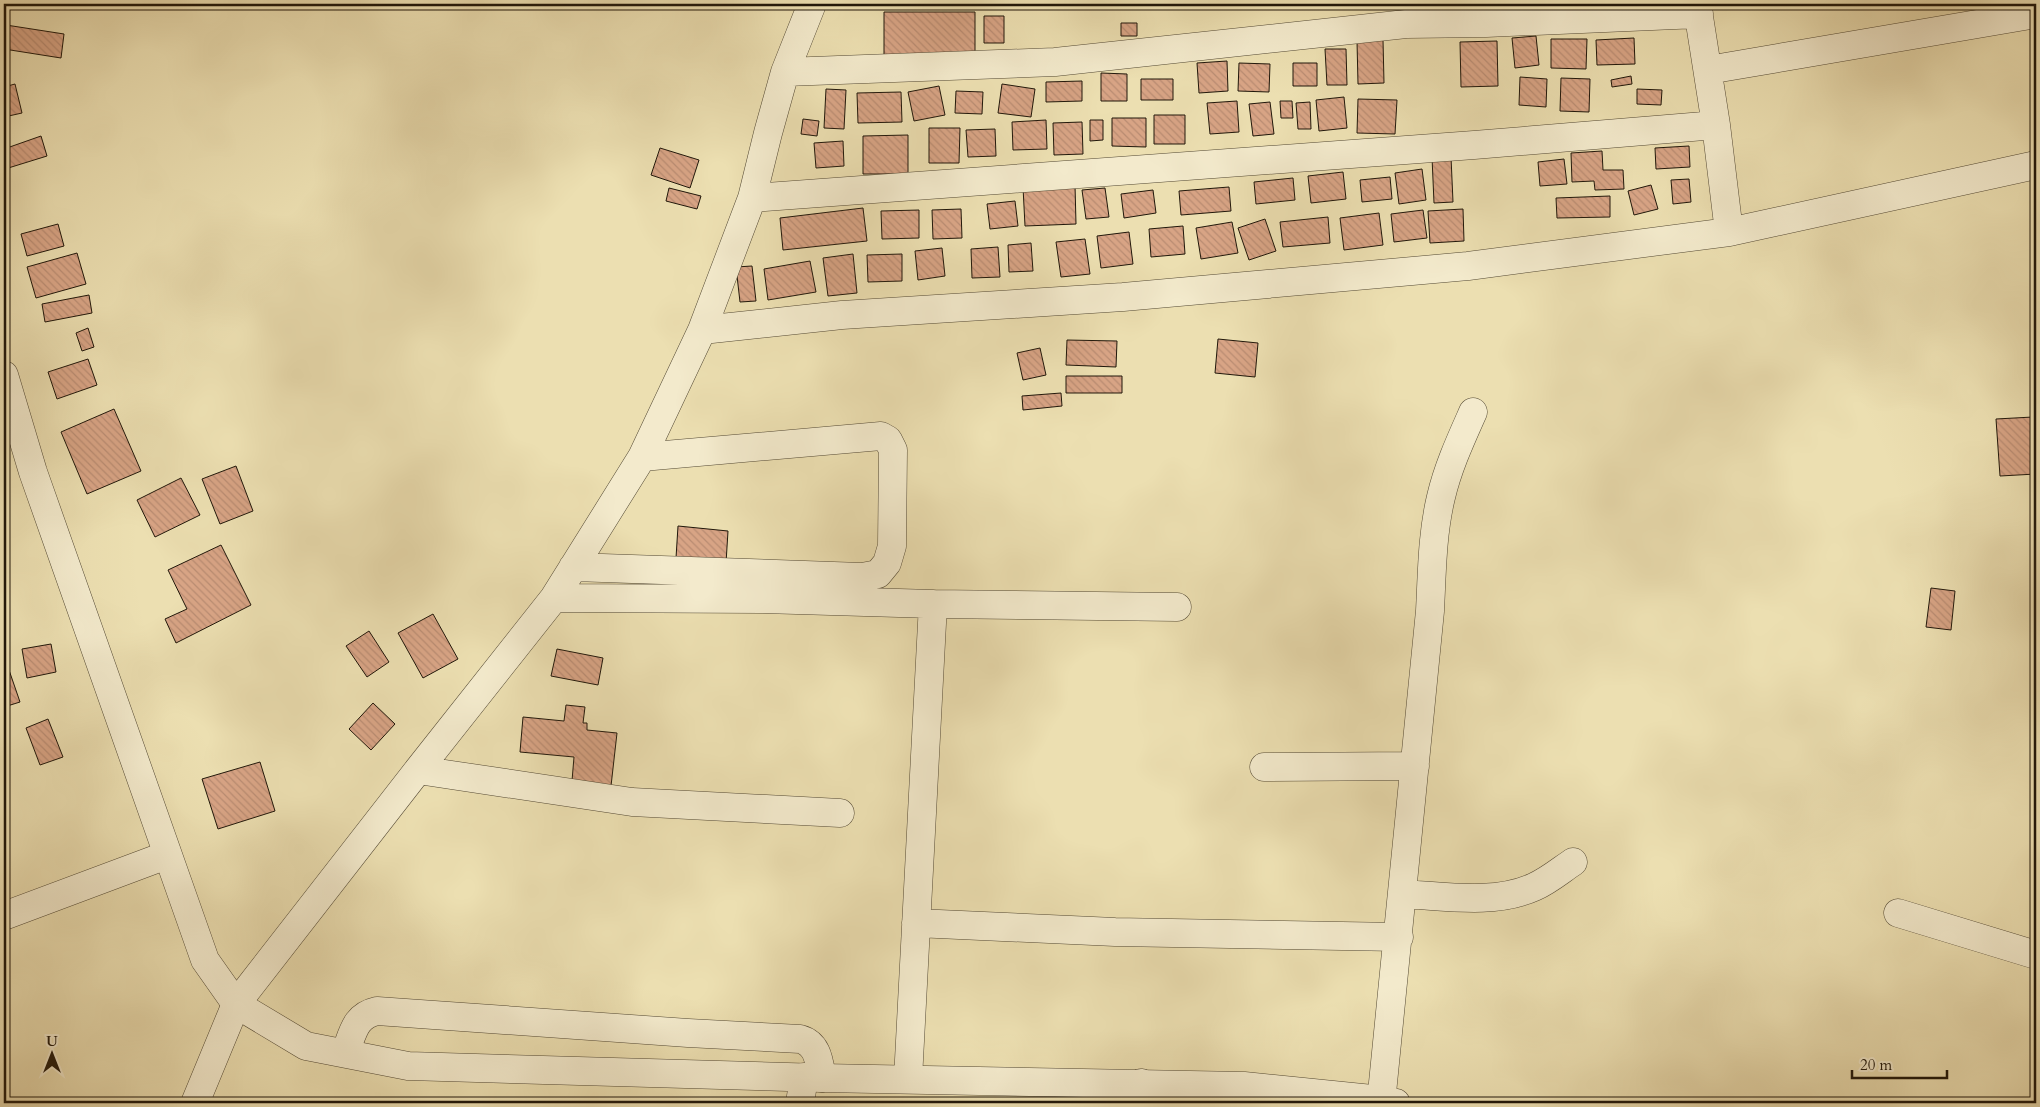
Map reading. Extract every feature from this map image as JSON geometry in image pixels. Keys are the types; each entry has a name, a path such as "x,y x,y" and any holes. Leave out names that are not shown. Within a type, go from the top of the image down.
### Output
{"street":[{"path":"195,1103 236,1004 554,598 642,457 702,330 752,198 785,72 812,4"},
{"path":"785,72 1055,62 1406,24 1486,23 1698,9 1716,125 1729,232"},
{"path":"1708,70 2036,14"},
{"path":"752,198 1474,145 1716,125"},
{"path":"702,330 842,315 1123,297 1468,266 1729,232 2036,165"},
{"path":"4,375 10,416 36,481 205,960 236,1004 306,1046 408,1066 809,1086 908,1080 1140,1093 1244,1086 1386,1102 1402,894 1430,611 1435,530 1441,496 1456,450 1473,412"},
{"path":"573,567 862,577 878,574 887,563 892,546 893,450 888,440 881,436 642,457"},
{"path":"554,598 762,599 933,604 1177,607"},
{"path":"908,1080 933,604"},
{"path":"1264,767 1415,766"},
{"path":"418,770 632,802 840,813"},
{"path":"4,916 167,855"},
{"path":"1402,894 1468,898 1509,895 1534,887 1574,862"},
{"path":"1898,913 2036,955"},
{"path":"916,923 1115,932 1399,936"},
{"path":"345,1053 360,1018 377,1011 678,1033 800,1039 809,1042 819,1058 809,1086"}],"building":[{"path":"884,12 975,12 975,55 884,55"},
{"path":"984,16 1004,16 1004,43 984,43"},
{"path":"1121,23 1137,23 1137,36 1121,36"},
{"path":"6,25 64,34 61,58 4,49"},
{"path":"1536,36 1539,65 1515,68 1512,38"},
{"path":"1634,38 1635,64 1597,65 1596,40"},
{"path":"1551,39 1587,39 1586,69 1551,68"},
{"path":"1383,40 1384,83 1358,84 1357,41"},
{"path":"1497,41 1498,86 1461,87 1460,42"},
{"path":"1325,49 1346,49 1347,85 1327,85"},
{"path":"1227,61 1228,91 1199,93 1197,63"},
{"path":"1239,63 1270,64 1269,92 1238,91"},
{"path":"1293,63 1317,63 1317,86 1293,86"},
{"path":"1101,73 1127,74 1127,101 1101,101"},
{"path":"1631,76 1632,84 1612,87 1611,80"},
{"path":"1520,77 1547,79 1546,107 1519,105"},
{"path":"1561,78 1590,79 1589,112 1560,111"},
{"path":"1141,79 1173,79 1173,100 1141,100"},
{"path":"1082,81 1082,101 1046,102 1046,82"},
{"path":"15,84 22,113 4,117 4,87"},
{"path":"1002,84 1035,89 1031,117 998,113"},
{"path":"939,86 945,115 914,121 908,92"},
{"path":"826,89 846,90 844,129 824,128"},
{"path":"1637,89 1662,90 1661,105 1637,104"},
{"path":"956,91 983,92 982,114 955,113"},
{"path":"901,92 902,122 858,123 857,93"},
{"path":"1344,97 1347,128 1319,131 1316,100"},
{"path":"1358,99 1397,100 1395,134 1357,133"},
{"path":"1237,101 1239,132 1210,134 1207,103"},
{"path":"1280,101 1292,101 1293,118 1281,118"},
{"path":"1270,102 1274,134 1253,136 1249,104"},
{"path":"1310,102 1311,129 1298,129 1296,103"},
{"path":"1154,115 1185,115 1185,144 1154,144"},
{"path":"1112,118 1146,118 1146,147 1112,146"},
{"path":"803,119 819,121 817,136 801,134"},
{"path":"1046,120 1047,149 1013,150 1012,122"},
{"path":"1090,120 1103,120 1103,140 1090,141"},
{"path":"1082,122 1083,154 1054,155 1053,123"},
{"path":"929,128 960,128 959,163 929,163"},
{"path":"995,129 996,156 968,157 966,130"},
{"path":"908,135 908,174 863,174 863,136"},
{"path":"41,136 47,156 5,169 4,149"},
{"path":"843,141 844,166 816,168 814,143"},
{"path":"1689,146 1690,167 1656,169 1655,148"},
{"path":"660,148 699,160 690,188 651,175"},
{"path":"1602,151 1603,170 1623,170 1624,189 1595,190 1594,181 1572,182 1571,153"},
{"path":"1432,157 1451,157 1453,202 1434,203"},
{"path":"1564,159 1567,184 1540,186 1538,162"},
{"path":"1422,169 1426,200 1399,204 1395,173"},
{"path":"1343,172 1346,199 1311,203 1308,176"},
{"path":"1390,177 1392,199 1362,202 1360,180"},
{"path":"1293,178 1295,200 1256,204 1254,182"},
{"path":"1689,179 1691,202 1673,204 1671,180"},
{"path":"1075,185 1076,224 1025,226 1023,187"},
{"path":"1651,185 1658,209 1634,215 1628,191"},
{"path":"1229,187 1231,211 1181,215 1179,191"},
{"path":"669,188 701,196 697,209 666,201"},
{"path":"1105,188 1109,217 1086,219 1082,190"},
{"path":"1153,190 1156,213 1124,218 1121,194"},
{"path":"1610,196 1610,217 1557,218 1556,198"},
{"path":"1015,201 1018,226 990,229 987,204"},
{"path":"863,208 867,241 783,250 780,218"},
{"path":"961,209 962,238 933,239 932,210"},
{"path":"1463,209 1464,241 1430,243 1428,211"},
{"path":"919,210 919,238 882,239 881,211"},
{"path":"1423,210 1427,238 1394,242 1391,214"},
{"path":"1379,213 1383,245 1344,250 1340,218"},
{"path":"1328,217 1330,243 1283,247 1280,222"},
{"path":"1265,219 1276,251 1249,260 1238,228"},
{"path":"1232,222 1238,253 1201,259 1196,228"},
{"path":"58,224 64,246 27,256 21,234"},
{"path":"1183,226 1185,254 1151,257 1149,229"},
{"path":"1129,232 1133,264 1101,268 1097,236"},
{"path":"1085,239 1090,274 1061,277 1056,242"},
{"path":"1031,243 1033,271 1009,272 1008,245"},
{"path":"998,247 1000,277 972,278 971,249"},
{"path":"942,248 945,276 918,280 915,251"},
{"path":"77,253 86,284 36,298 27,267"},
{"path":"853,254 857,293 828,296 823,258"},
{"path":"902,254 902,281 868,282 867,255"},
{"path":"810,261 816,292 768,300 764,269"},
{"path":"752,266 756,301 740,302 736,267"},
{"path":"89,295 92,313 45,322 42,304"},
{"path":"88,328 94,347 82,351 76,333"},
{"path":"1218,339 1258,343 1255,377 1215,373"},
{"path":"1067,340 1117,341 1116,367 1066,365"},
{"path":"1040,348 1046,375 1023,380 1017,353"},
{"path":"88,359 97,385 57,399 48,372"},
{"path":"1066,376 1122,376 1122,393 1066,393"},
{"path":"1061,393 1062,406 1023,410 1022,396"},
{"path":"114,409 141,471 87,494 61,432"},
{"path":"2033,417 2036,474 2000,476 1996,419"},
{"path":"236,466 253,511 220,524 202,479"},
{"path":"181,478 200,515 155,537 137,500"},
{"path":"678,526 728,531 726,563 676,558"},
{"path":"221,545 251,605 176,643 165,619 187,609 168,570"},
{"path":"1931,588 1955,591 1951,630 1926,627"},
{"path":"433,614 458,659 423,678 398,633"},
{"path":"369,631 389,662 367,677 346,646"},
{"path":"51,644 56,672 27,678 22,649"},
{"path":"557,649 603,658 598,685 551,676"},
{"path":"9,670 20,702 4,707 4,672"},
{"path":"373,703 395,724 371,750 349,729"},
{"path":"566,705 585,707 583,723 587,723 587,730 617,733 611,786 572,781 574,757 520,752 523,717 564,721"},
{"path":"48,719 63,757 40,765 26,728"},
{"path":"260,762 275,811 218,829 202,779"}]}
